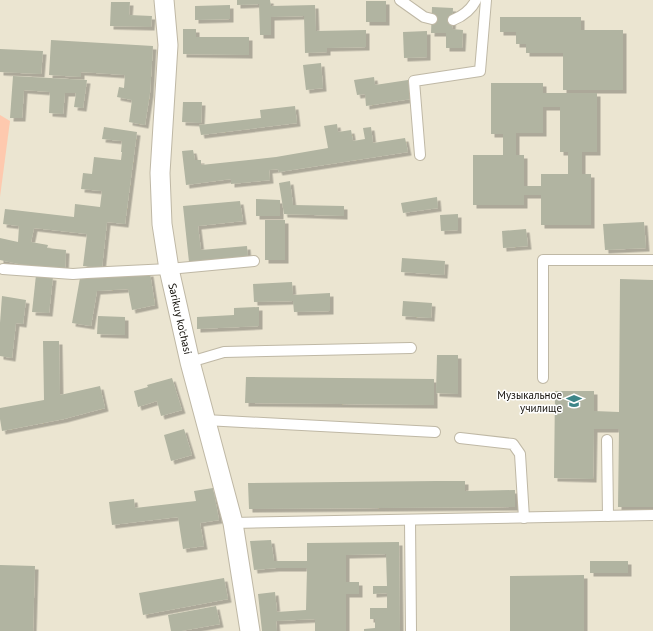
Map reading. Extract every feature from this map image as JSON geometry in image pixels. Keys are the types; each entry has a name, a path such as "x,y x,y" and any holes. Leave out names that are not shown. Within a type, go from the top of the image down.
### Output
{"street":[{"name":"Sarikuy ko'chasi","path":"164,0 168,45 160,173 162,224 169,269 190,362 233,524 250,631"}],"lane":[{"path":"400,0 424,17 432,19"},
{"path":"452,20 459,18 473,7 476,0"},
{"path":"420,155 414,81 480,71 486,0"},
{"path":"543,378 543,260 653,260"},
{"path":"3,269 73,274 87,272 169,269 254,261"},
{"path":"190,362 224,352 411,348"},
{"path":"206,420 435,432"},
{"path":"460,438 513,444 520,454 524,518"},
{"path":"607,440 608,516"},
{"path":"233,524 653,515"},
{"path":"410,520 411,631"}],"shaded area":[{"path":"0,115 10,121 0,197"}],"building":[{"path":"237,0 270,0 271,6 315,5 316,31 366,30 366,47 327,48 327,52 305,53 304,16 271,17 271,35 260,35 259,4 237,5"},
{"path":"366,1 386,1 386,22 366,22"},
{"path":"111,2 130,2 129,15 152,16 151,27 110,26"},
{"path":"230,5 230,19 195,20 195,6"},
{"path":"432,7 453,8 452,29 463,30 462,48 446,48 446,33 431,33"},
{"path":"500,17 581,17 581,30 623,30 623,90 563,90 563,53 526,53 526,44 516,44 516,32 500,32"},
{"path":"183,29 196,29 196,37 249,37 249,55 183,54"},
{"path":"427,31 427,57 404,58 403,32"},
{"path":"51,40 153,46 150,93 145,125 129,122 132,100 117,97 119,87 124,88 125,75 81,72 81,77 49,75"},
{"path":"0,49 43,51 41,74 0,72"},
{"path":"321,63 323,88 306,90 303,65"},
{"path":"13,76 87,80 83,108 74,107 76,93 65,93 63,114 49,113 50,92 24,90 22,118 10,118"},
{"path":"374,77 375,85 408,80 411,99 366,106 365,94 357,95 354,80"},
{"path":"491,83 543,83 543,93 597,93 597,152 582,152 582,174 591,174 591,225 541,225 541,195 524,195 524,205 473,205 473,155 503,155 503,134 491,134","holes":["543,107 560,107 560,152 568,152 568,174 541,174 541,186 524,186 524,155 516,155 516,133 543,133"]},
{"path":"183,102 202,102 201,123 182,122"},
{"path":"295,106 297,123 201,135 199,125 261,118 260,110"},
{"path":"337,124 338,132 351,130 353,141 365,139 363,128 371,127 373,143 405,138 408,152 279,172 278,169 269,170 270,180 231,184 231,179 186,185 182,151 193,150 195,160 201,160 201,165 276,157 328,148 324,126"},
{"path":"104,127 137,132 125,224 107,222 102,268 83,266 87,234 34,228 31,242 48,245 47,248 66,250 65,271 43,269 0,260 0,238 18,242 19,226 3,224 5,209 74,217 75,204 100,207 102,191 81,189 83,173 92,174 94,157 121,160 122,141 102,139"},
{"path":"290,181 293,205 344,206 344,216 284,214 279,183"},
{"path":"437,197 438,208 403,213 401,203"},
{"path":"256,199 280,200 280,216 256,216"},
{"path":"240,201 243,221 198,226 201,250 247,246 248,257 189,262 183,206"},
{"path":"458,214 458,230 441,231 440,215"},
{"path":"265,220 285,220 285,260 265,260"},
{"path":"644,222 646,248 605,250 603,224"},
{"path":"526,229 528,246 503,248 502,231"},
{"path":"402,258 445,261 444,275 401,272"},
{"path":"150,273 155,305 132,310 128,289 97,291 91,326 72,323 80,278"},
{"path":"36,275 53,277 49,313 32,312"},
{"name":"Музыкальное училище","path":"620,279 653,280 653,507 618,507 619,429 594,429 593,479 554,478 555,391 594,391 594,411 619,412"},
{"path":"292,282 293,295 330,293 330,311 294,312 293,301 254,302 253,284"},
{"path":"2,296 26,300 23,324 16,323 12,358 0,356"},
{"path":"403,301 432,303 431,318 402,316"},
{"path":"259,307 259,326 197,329 197,317 234,315 234,308"},
{"path":"98,316 125,317 125,335 97,334"},
{"path":"43,341 59,341 60,395 100,386 105,408 64,419 2,431 0,408 44,400"},
{"path":"437,355 458,355 458,394 436,393"},
{"path":"246,377 434,379 434,405 245,403"},
{"path":"172,378 182,410 161,416 157,401 138,407 134,391 148,387 147,385"},
{"path":"184,429 192,455 171,461 164,435"},
{"path":"465,481 465,491 515,490 515,507 249,509 248,483"},
{"path":"213,488 219,520 200,523 204,546 183,549 178,517 112,525 109,502 134,499 135,508 196,501 194,491"},
{"path":"271,540 274,561 307,561 307,543 399,542 400,631 364,631 364,629 375,628 375,619 370,619 370,608 387,608 387,593 373,594 373,586 387,586 386,554 346,555 346,582 359,582 359,594 346,594 346,631 315,631 315,619 276,621 277,631 262,631 258,594 275,592 277,612 306,610 307,568 254,570 250,541"},
{"path":"590,561 628,561 628,573 590,573"},
{"path":"0,565 35,566 33,631 0,631"},
{"path":"584,575 584,631 510,631 510,576"},
{"path":"224,578 228,599 143,615 139,593"},
{"path":"216,606 220,624 181,631 171,631 168,615"}],"place":[{"name":"Музыкальное училище","path":"574,401"}]}
